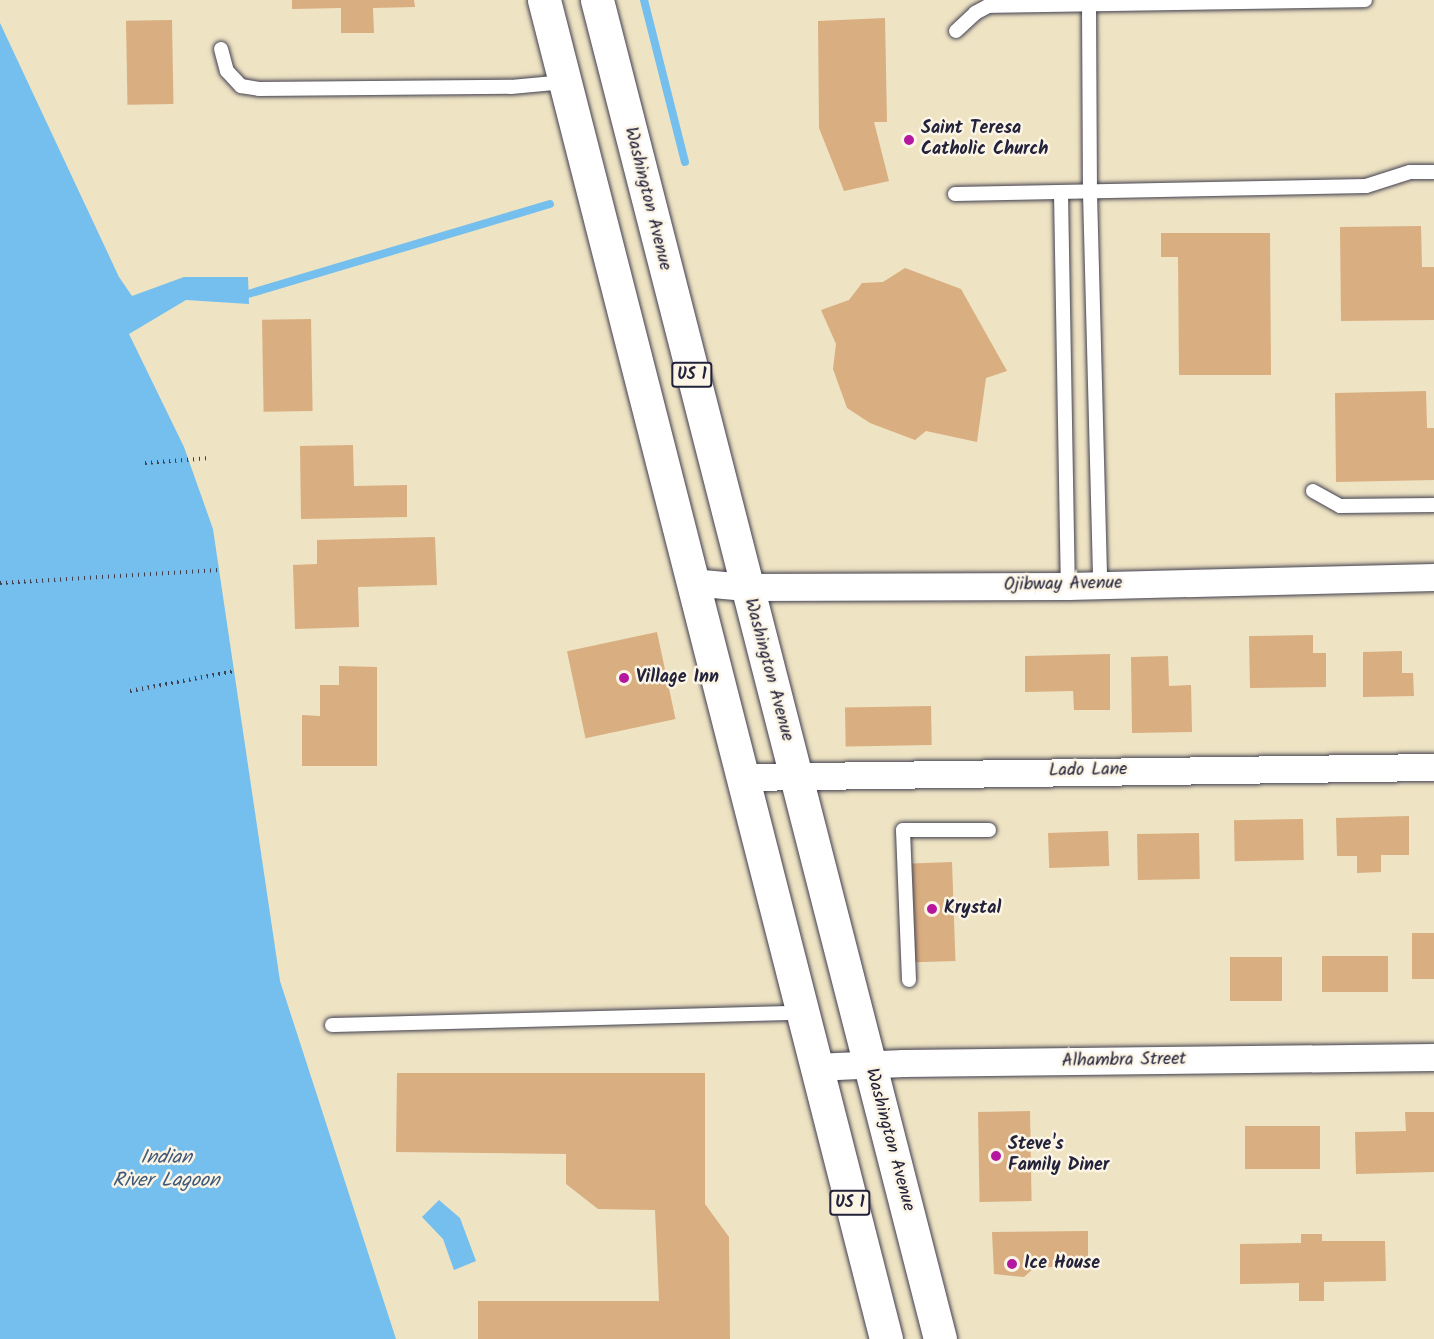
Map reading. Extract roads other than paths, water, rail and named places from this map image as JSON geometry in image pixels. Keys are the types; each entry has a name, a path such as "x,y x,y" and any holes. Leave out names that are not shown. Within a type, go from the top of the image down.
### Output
{"main road":[{"name":"US 1","path":"544,0 886,1339"},
{"name":"Washington Avenue","path":"597,0 940,1339"}],"street":[{"name":"Ojibway Avenue","path":"691,582 746,586 1068,586 1434,577"},
{"name":"Lado Lane","path":"742,777 1434,767"},
{"name":"Alhambra Street","path":"815,1067 869,1064 1434,1057"}],"lane":[{"path":"956,31 975,13 988,6 1365,0"},
{"path":"1089,4 1090,193 1100,584"},
{"path":"221,49 227,71 241,86 258,89 511,87 565,81"},
{"path":"955,194 1366,186 1410,172 1434,172"},
{"path":"1062,193 1068,586"},
{"path":"1313,490 1340,506 1434,505"},
{"path":"909,980 903,830 989,830"},
{"path":"332,1025 801,1012"}],"water":[{"name":"Indian River Lagoon","path":"0,23 119,277 132,296 184,277 248,277 249,304 186,300 129,334 184,447 213,529 280,981 396,1339 0,1339"},
{"path":"439,1200 460,1218 476,1261 454,1270 443,1239 422,1217"}],"waterway":[{"path":"644,0 685,162"},
{"path":"248,294 550,204"}],"place":[{"name":"Saint Teresa Catholic Church","path":"909,140"},
{"name":"Village Inn","path":"624,678"},
{"name":"Krystal","path":"932,909"},
{"name":"Steve's Family Diner","path":"996,1156"},
{"name":"Ice House","path":"1012,1264"}]}
